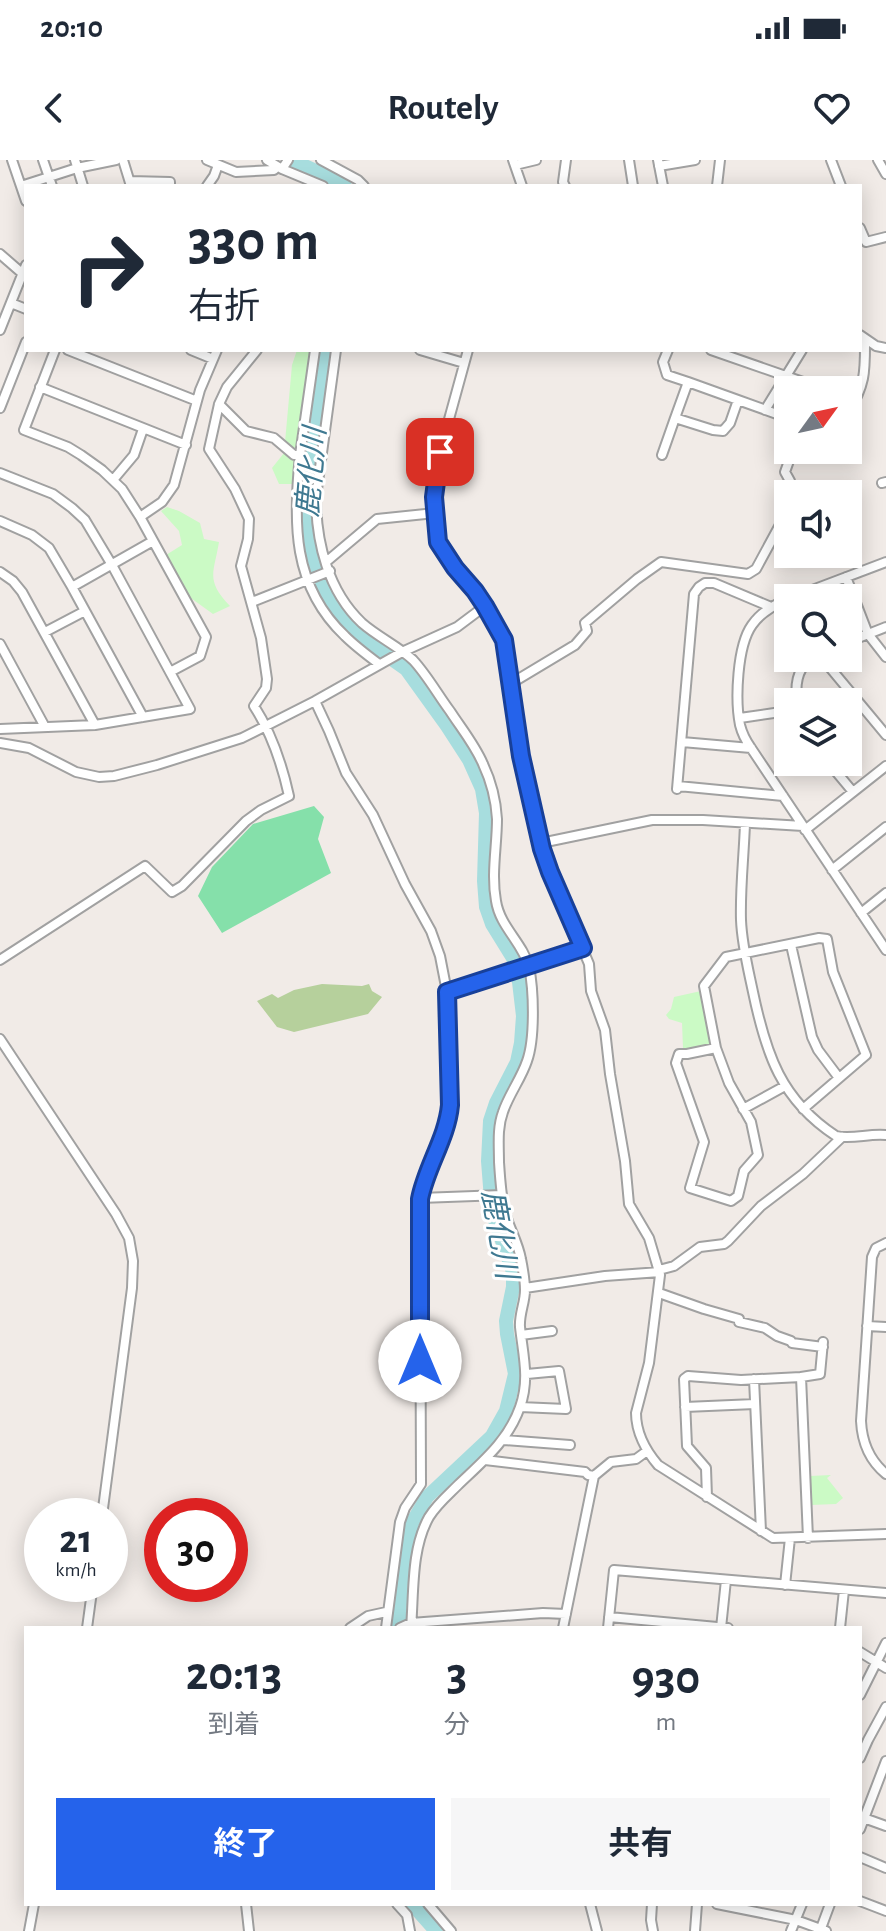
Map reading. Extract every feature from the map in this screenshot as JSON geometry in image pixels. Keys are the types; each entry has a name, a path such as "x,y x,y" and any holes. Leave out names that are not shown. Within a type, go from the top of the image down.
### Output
{"street":[{"path":"12,160 24,195"},
{"path":"43,160 50,182 76,164 116,160"},
{"path":"123,160 130,184 170,184"},
{"path":"207,160 236,172 274,170 283,166"},
{"path":"267,160 319,184"},
{"path":"321,160 362,184"},
{"path":"521,184 514,163 536,160"},
{"path":"564,184 566,160"},
{"path":"629,160 633,184"},
{"path":"662,184 658,163 695,160"},
{"path":"717,184 720,160"},
{"path":"831,160 840,184"},
{"path":"878,160 886,174"},
{"path":"76,164 82,184"},
{"path":"208,184 218,165"},
{"path":"862,233 866,242 886,237"},
{"path":"0,254 24,270 2,317 0,330"},
{"path":"11,303 24,308"},
{"path":"863,337 876,346 886,348"},
{"path":"862,383 866,364 863,337"},
{"path":"0,408 24,347"},
{"path":"54,352 22,430 75,451 95,464 129,499 206,637 200,656 170,672"},
{"path":"73,352 197,401"},
{"path":"0,960 145,866 172,892 182,886 246,821 289,796 267,725 254,706 266,688 267,679 252,602 241,566 249,519 235,489 209,449 219,404 227,387 255,352"},
{"path":"315,352 300,455 295,523 312,593 344,635 380,664"},
{"path":"336,352 316,497 319,541 339,594 349,609 363,624 413,660 484,766 497,819 494,866 496,902 501,918 529,966 531,1044 526,1066 504,1107 500,1124 499,1164 500,1195 519,1247 525,1288 519,1315 526,1386 504,1440 443,1499 425,1524 417,1555 411,1626 543,1613 566,1614"},
{"path":"427,352 464,363"},
{"path":"467,352 434,486 438,542 475,591 504,640 521,756 541,843 590,967 591,991 605,1030 629,1204 649,1238 659,1271 649,1363 636,1420 647,1451 658,1465 773,1538 886,1534"},
{"path":"667,352 663,362 667,375 774,413"},
{"path":"717,352 785,376 801,352"},
{"path":"140,517 162,502 177,477 197,401 215,354"},
{"path":"662,455 688,382"},
{"path":"40,387 186,445"},
{"path":"765,410 774,395"},
{"path":"675,418 723,431 730,423 738,400"},
{"path":"219,404 246,431 274,438 294,455 300,455"},
{"path":"113,480 134,455 143,429"},
{"path":"303,436 323,439"},
{"path":"0,473 53,494 90,526 190,709 95,725 0,729"},
{"path":"252,602 328,568 377,519 435,513"},
{"path":"0,521 42,542 57,559 143,717"},
{"path":"510,684 575,645 585,635 585,623 591,616 661,562 748,574 756,569 774,536"},
{"path":"72,587 153,541"},
{"path":"827,584 886,562"},
{"path":"0,572 22,592 95,725"},
{"path":"737,592 744,573"},
{"path":"846,577 868,634 886,657"},
{"path":"771,607 709,583 699,587 694,594 678,788 783,796"},
{"path":"0,743 29,748 76,772 105,777 157,765 242,738 400,653 457,627 485,606"},
{"path":"774,606 752,625 743,643 740,658 742,732 886,950"},
{"path":"45,632 85,611"},
{"path":"862,636 886,627"},
{"path":"0,644 45,727"},
{"path":"834,672 886,735"},
{"path":"315,701 350,780 373,815 431,931 447,992 449,1117 420,1198 421,1484 400,1522 386,1626"},
{"path":"740,718 774,713"},
{"path":"682,742 751,748"},
{"path":"541,843 652,820 703,820 804,828 886,766"},
{"path":"840,776 853,792"},
{"path":"745,823 741,909 744,954 764,1044 785,1086 803,1109 825,1129 842,1137 886,1135"},
{"path":"832,870 886,827"},
{"path":"861,913 886,893"},
{"path":"716,1048 679,1054 676,1063 704,1142 690,1188 731,1201 738,1196 744,1171 758,1155 751,1122 729,1083 716,1048 704,986 726,957 827,939 833,972 866,1055 803,1109"},
{"path":"791,945 812,1037 839,1078"},
{"path":"447,992 583,948"},
{"path":"0,1039 129,1238 133,1261 132,1288 104,1498"},
{"path":"743,1109 785,1086"},
{"path":"525,1288 659,1271 674,1266 700,1247 724,1244 761,1206 803,1174 842,1137"},
{"path":"420,1198 500,1195"},
{"path":"886,1243 876,1248 872,1257 861,1421 862,1435 874,1462 886,1474"},
{"path":"659,1293 739,1319 739,1322 765,1328 792,1343 823,1344 820,1374 754,1379 688,1376 684,1379 687,1446 706,1468 707,1497"},
{"path":"867,1326 886,1327"},
{"path":"521,1335 552,1331"},
{"path":"520,1407 566,1409 559,1371 527,1374"},
{"path":"801,1377 808,1538"},
{"path":"754,1379 761,1531"},
{"path":"685,1407 755,1404"},
{"path":"504,1440 570,1445"},
{"path":"563,1626 594,1476 611,1462 636,1459 647,1451"},
{"path":"485,1460 585,1472 594,1476"},
{"path":"785,1585 790,1538"},
{"path":"608,1626 614,1570 886,1593"},
{"path":"721,1626 726,1580"},
{"path":"840,1626 844,1590"},
{"path":"87,1626 91,1602"},
{"path":"353,1626 368,1616 386,1612"},
{"path":"609,1617 701,1626"},
{"path":"862,1691 886,1643"},
{"path":"862,1653 886,1668"},
{"path":"862,1754 886,1707"},
{"path":"886,1761 883,1781 862,1817 886,1826"},
{"path":"862,1858 886,1868"},
{"path":"862,1902 886,1911"},
{"path":"29,1931 34,1906"},
{"path":"246,1906 249,1931"},
{"path":"398,1906 409,1920 410,1931"},
{"path":"430,1906 451,1931"},
{"path":"591,1906 597,1931"},
{"path":"652,1906 653,1931"},
{"path":"695,1931 697,1906"},
{"path":"741,1906 822,1930 829,1906"},
{"path":"791,1931 801,1906"}],"green space":[{"path":"296,352 312,352 294,484 279,484 272,468 284,453 292,365"},
{"path":"167,507 200,523 204,539 219,542 214,582 230,606 213,614 188,596 166,555 182,545 179,531 161,511"},
{"path":"314,806 324,817 318,839 331,873 222,933 198,896 212,867 253,824"},
{"path":"322,984 369,984 372,991 382,997 368,1014 294,1032 277,1027 257,1001 272,994 278,998 294,990"},
{"path":"701,991 711,1042 709,1046 688,1051 683,1048 682,1023 666,1015 674,997"},
{"path":"831,1475 827,1478 843,1498 836,1504 811,1505 810,1476"}],"waterway":[{"name":"鹿化川","path":"293,160 342,184"},
{"name":"鹿化川","path":"325,352 304,500 307,540 328,599 338,615 359,636 406,669 469,760 482,789 486,813 486,907 492,924 513,958 523,1016 517,1062 490,1121 488,1161 492,1212 513,1272 506,1321 515,1374 506,1411 492,1436 427,1497 412,1523 401,1582 399,1626"},
{"name":"鹿化川","path":"414,1906 436,1931"}],"route":[{"path":"420,1361 420,1199 449,1117 447,992 583,948 542,849 521,756 504,640 475,591 438,542 434,486 440,452"}]}
